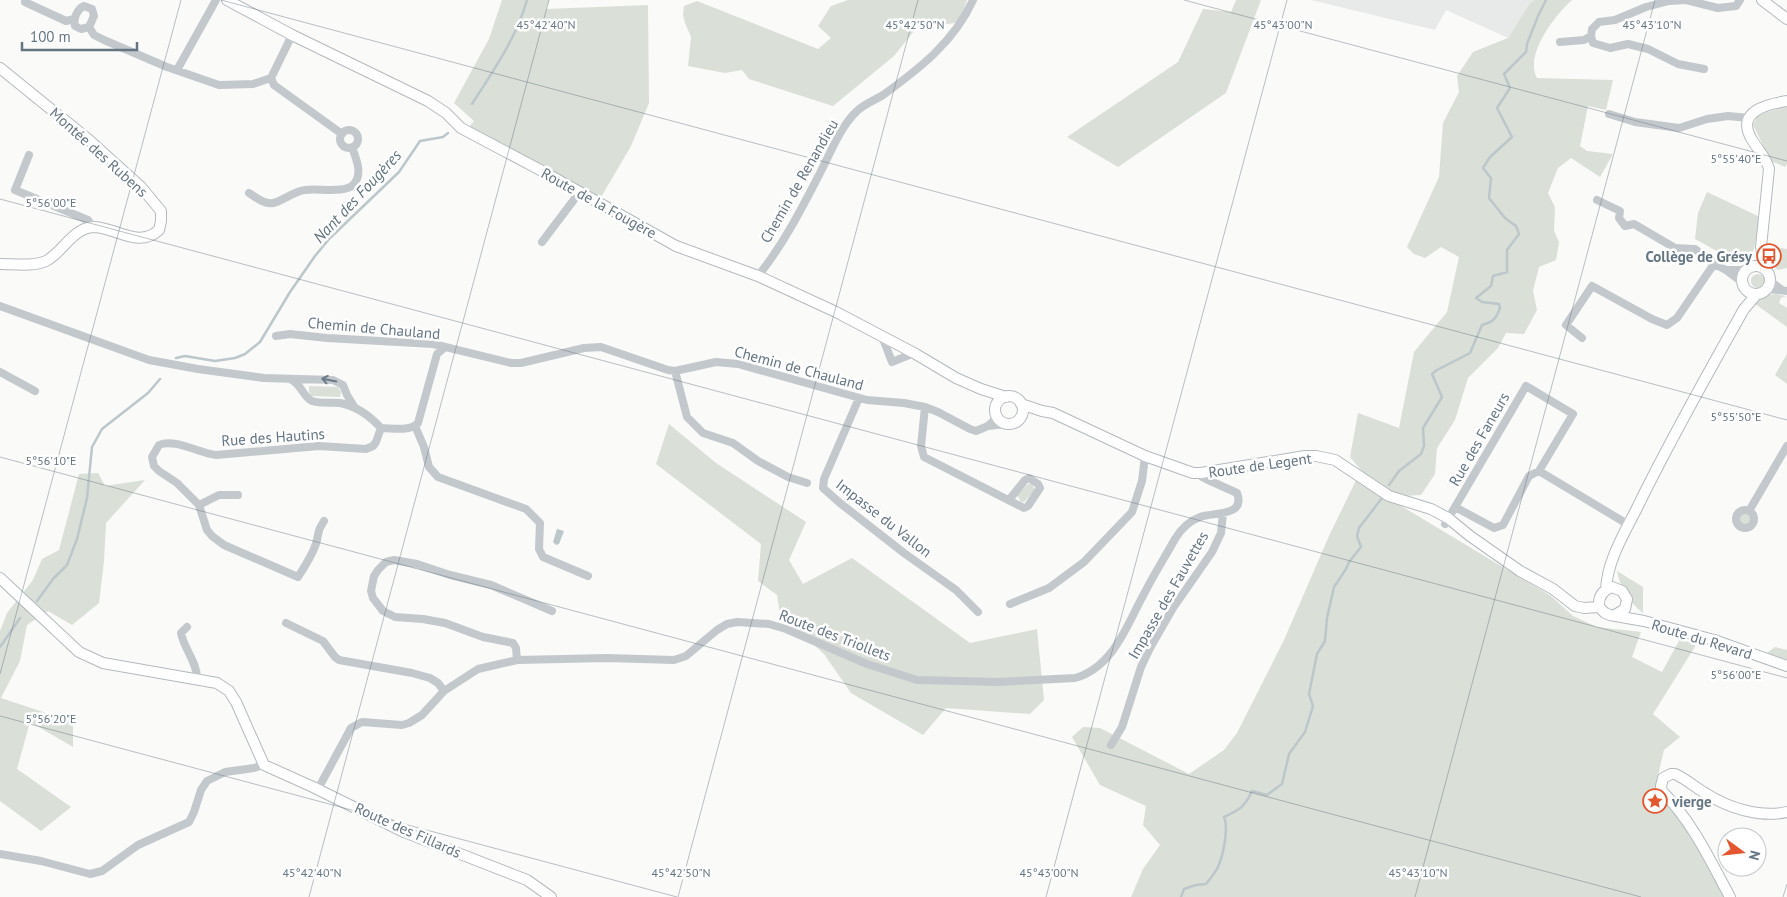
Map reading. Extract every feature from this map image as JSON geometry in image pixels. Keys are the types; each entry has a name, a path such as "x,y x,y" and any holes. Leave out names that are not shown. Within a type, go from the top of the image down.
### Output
{"street":[{"path":"177,70 216,0"},
{"name":"Route de la Fougère","path":"227,0 292,35 403,88 438,107 461,128 676,246 758,276 836,312 914,353 948,374 981,389 1006,397"},
{"name":"Chemin de Renandieu","path":"758,276 767,265 810,192 841,133 857,110 877,99 918,69 947,41 967,13 972,0"},
{"path":"1704,70 1678,64 1648,49 1628,44 1610,48 1600,46 1593,43 1590,36 1592,29 1599,22 1615,20 1646,7 1669,1 1686,0 1718,8 1736,6 1740,0"},
{"path":"1762,0 1787,19"},
{"path":"25,2 66,21 74,19"},
{"path":"81,7 90,7 92,9 94,16 89,27 84,29 78,28 75,26 74,19 81,7"},
{"path":"89,27 94,35 219,86 253,84 270,78 292,35"},
{"path":"1560,42 1584,40 1590,36"},
{"name":"Montée des Rubens","path":"0,68 89,140 141,187 161,211 159,230 147,238 131,237 93,228"},
{"path":"270,78 274,85 342,134"},
{"path":"1769,285 1770,276 1765,269 1761,247 1769,169 1768,162 1749,133 1747,125 1754,111 1760,107 1787,101"},
{"path":"1609,114 1635,122 1679,128 1707,119 1728,116 1749,118"},
{"path":"350,130 357,135 356,143 352,147 342,144 340,139 342,134 350,130"},
{"path":"249,193 262,202 274,203 289,195 305,190 346,189 353,186 358,179 359,168 352,147"},
{"path":"0,264 44,262 56,255 75,235 93,228 88,220 16,190 29,155"},
{"path":"542,242 579,193"},
{"path":"1597,200 1620,211 1619,218 1625,226 1634,224 1676,248 1695,250 1726,270 1748,289"},
{"path":"1606,590 1612,587 1617,588 1625,594 1627,604 1621,613 1616,616 1604,613 1599,603 1606,590 1606,579 1613,558 1670,441 1744,309 1748,289 1748,269 1761,247"},
{"path":"1582,338 1566,325 1592,286 1652,320 1667,325 1677,318 1714,264"},
{"path":"1726,270 1748,269 1758,266 1765,269"},
{"path":"1748,289 1769,285 1784,290"},
{"name":"Rue des Hautins","path":"0,306 149,360 264,378 333,380 343,385 355,408 381,428 379,437 373,446 360,450 319,446 216,455 205,454 171,442 159,445 152,457 154,466 176,483 199,505 207,530 217,541 298,577 310,556 317,540 317,532 324,521"},
{"name":"Chemin de Chauland","path":"276,336 290,334 433,344 513,364 584,348 601,347 651,366 675,371 716,362 731,363 859,398 924,407 976,431 988,426 1006,424"},
{"path":"882,336 892,362 914,353"},
{"path":"381,428 407,428 415,426 420,419 437,354 444,348"},
{"path":"675,371 687,417 703,433 733,443 788,477 808,483"},
{"path":"0,372 35,391"},
{"name":"Rue des Hautins","path":"288,379 296,382 306,397 313,401 341,404 355,408"},
{"name":"Rue des Faneurs","path":"1447,521 1455,507 1526,386 1573,414 1539,471 1529,476 1503,525 1494,528 1455,507"},
{"name":"Route de la Fougère","path":"981,389 996,406"},
{"path":"1020,418 1023,411 1021,404 1015,398 1006,397 999,400 996,406 997,417 1006,424 1014,423 1020,418 1042,411"},
{"name":"Impasse du Vallon","path":"859,398 824,479 823,488 904,553 956,590 978,612"},
{"name":"Route de Legent","path":"1021,404 1053,413 1145,456 1193,473 1316,456 1335,460 1389,496 1418,505 1447,521 1520,571 1569,600 1576,603 1599,603"},
{"path":"924,407 921,446 924,457 1009,500"},
{"path":"988,426 997,417"},
{"path":"415,426 424,447 429,467 438,477 526,509 540,523 539,549 543,557 588,576"},
{"path":"1749,511 1787,446"},
{"path":"1010,604 1049,588 1084,562 1132,512 1142,481 1145,456"},
{"path":"1539,471 1628,525"},
{"path":"1201,473 1206,480 1237,493 1239,502 1237,507 1232,511 1223,513"},
{"path":"199,505 219,495 238,495"},
{"name":"Route des Triollets","path":"318,789 351,728 362,722 402,725 409,723 422,715 444,691 478,669 517,660 608,658 657,661 674,660 686,656 727,624 751,622 769,624 786,629 867,664 917,680 998,682 1076,678 1094,671 1120,641 1145,591 1181,529 1194,519 1223,513"},
{"name":"Impasse des Fauvettes","path":"1111,745 1122,727 1141,667 1150,648 1173,608 1212,552 1221,533 1223,513"},
{"path":"517,660 516,648 513,643 483,637 445,623 395,617 382,611 373,598 371,591 374,576 386,562 394,560 417,564 450,576 491,585 552,612"},
{"path":"1610,567 1617,588"},
{"path":"0,578 79,652 103,663 217,682 229,690 264,765 225,772 207,781 201,790 194,812 188,822 138,845 102,871 90,874 41,861 0,854"},
{"name":"Route du Revard","path":"1627,604 1644,621"},
{"name":"Route du Revard","path":"1616,616 1644,621 1714,640 1787,666"},
{"path":"286,623 323,641 334,657 339,660 430,678 438,683 444,691"},
{"path":"187,627 181,632 182,640 197,669 196,678"},
{"name":"Route des Fillards","path":"264,765 318,789 404,832 527,880 551,897"},
{"path":"1730,897 1694,830 1683,814 1662,791 1661,786 1664,778 1675,774 1705,794 1736,808 1770,814 1787,812"}],"shaded area":[{"path":"502,0 549,0 546,9 648,5 649,103 631,146 600,199 469,127 474,121 454,103 489,39"},
{"path":"848,0 967,0 959,22 931,24 922,21 894,56 833,106 749,79 742,70 725,73 688,66 691,37 683,15 684,6 697,1 818,49 831,38 818,26 831,6"},
{"path":"1236,0 1261,0 1226,93 1118,167 1067,137 1178,62 1203,9 1231,12"},
{"path":"1311,0 1535,0 1530,3 1508,38 1446,10 1435,30"},
{"path":"1535,0 1572,0 1550,25 1538,47 1534,69 1537,78 1613,80 1606,110 1588,106 1580,146 1587,151 1613,154 1600,177 1571,158 1558,168 1548,193 1555,207 1554,231 1559,242 1556,260 1539,267 1533,291 1537,310 1524,334 1506,333 1498,348 1468,378 1455,420 1437,448 1435,474 1421,495 1402,496 1398,504 1551,596 1573,616 1597,627 1641,632 1632,657 1662,672 1680,639 1696,645 1653,714 1680,737 1664,750 1655,788 1686,827 1729,897 1131,897 1143,869 1160,845 1143,825 1146,806 1100,785 1072,737 1083,727 1100,728 1189,774 1224,750 1237,733 1284,640 1329,536 1361,470 1350,457 1358,413 1399,428 1414,352 1447,312 1459,257 1441,247 1425,258 1414,254 1407,247 1439,177 1443,123 1459,92 1457,76 1473,52 1508,38 1530,3"},
{"path":"1787,106 1787,164 1785,167 1771,161 1753,125 1758,115"},
{"path":"1707,192 1760,217 1753,254 1743,261 1729,264 1713,259 1717,251 1695,239 1698,213"},
{"path":"1768,246 1787,249 1787,268 1777,270"},
{"path":"1755,274 1761,274 1765,281 1761,288 1755,288 1751,284 1751,278"},
{"path":"1776,294 1786,296 1781,298 1779,303 1787,308 1787,327 1754,303 1756,299"},
{"path":"1787,354 1787,384 1775,375"},
{"path":"309,386 338,387 341,392 340,397 311,396"},
{"path":"669,424 716,463 806,522 789,560 803,584 852,558 970,643 1037,629 1044,700 1030,714 946,708 923,735 851,693 824,654 780,614 777,595 758,581 761,544 656,464"},
{"path":"98,473 105,486 145,480 106,523 99,603 72,625 48,611 27,625 20,661 1,698 73,722 73,747 30,722 17,769 71,807 41,831 0,801 0,631 7,613 33,580 42,559 59,550 79,474"},
{"path":"1028,484 1032,484 1035,490 1024,502 1021,502 1017,495"},
{"path":"1745,513 1751,519 1745,525 1739,519"},
{"path":"557,529 564,531 559,544 556,545 553,542"},
{"path":"1617,571 1643,587 1643,613 1626,595"},
{"path":"1775,647 1787,650 1787,660 1767,653"}],"waterway":[{"name":"Nant des Fougères","path":"472,104 496,67 517,28 527,0"},
{"path":"1389,485 1399,471 1421,454 1424,446 1423,428 1442,397 1432,374 1470,353 1482,325 1494,320 1500,308 1499,304 1482,302 1476,298 1491,286 1493,276 1507,272 1507,250 1519,234 1516,226 1505,218 1489,198 1491,178 1483,168 1490,157 1512,137 1497,108 1510,88 1504,74 1526,52 1527,44 1546,0"},
{"name":"Nant des Fougères","path":"176,358 185,356 215,361 235,358 245,354 260,342 290,292 329,239 399,172 420,141 443,137 448,133"},
{"name":"Nant des Fougères","path":"37,601 53,579 67,565 77,539 87,498 92,447 102,429 148,393 160,379"},
{"path":"1181,897 1184,889 1206,884 1218,867 1225,842 1226,828 1224,817 1241,807 1247,801 1252,791 1267,795 1282,784 1289,754 1305,732 1313,706 1309,694 1317,654 1325,641 1327,618 1334,587 1349,562 1361,547 1357,536 1359,528 1382,498"},
{"name":"Nant des Fougères","path":"0,647 20,618"}],"place":[{"name":"Collège de Grésy","path":"1769,256"},
{"name":"vierge","path":"1655,801"}]}
